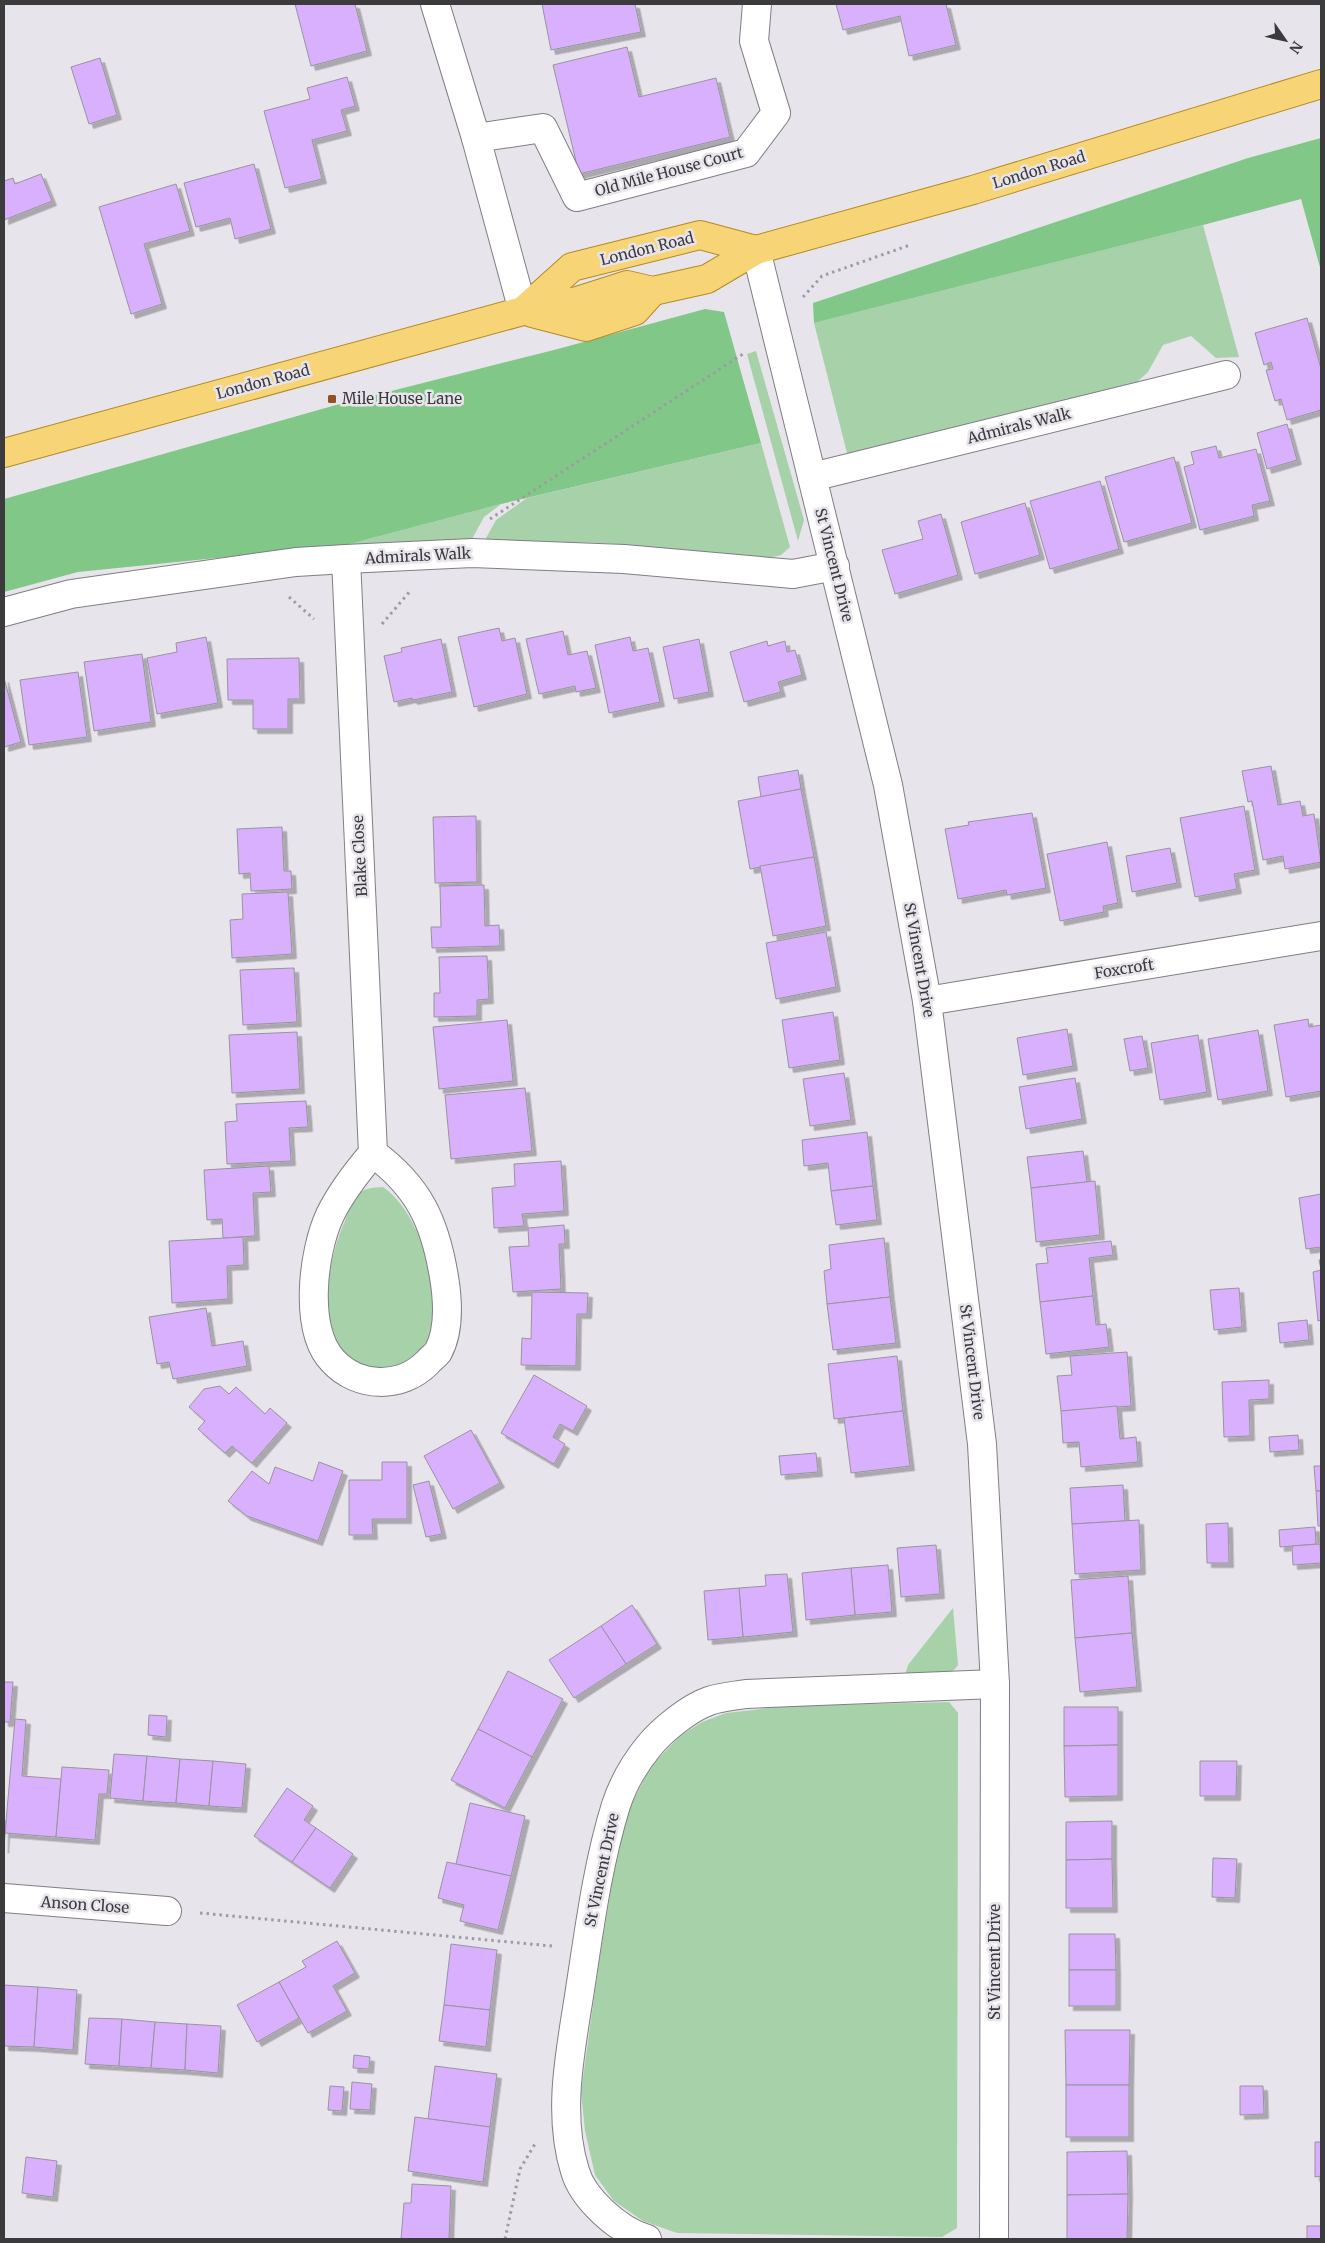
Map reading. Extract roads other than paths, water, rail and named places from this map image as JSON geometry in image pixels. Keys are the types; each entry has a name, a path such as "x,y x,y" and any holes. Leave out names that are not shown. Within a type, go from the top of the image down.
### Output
{"main road":[{"name":"London Road","path":"523,311 586,327 635,311 653,292 707,279 756,250 973,190 1321,84"},
{"name":"London Road","path":"4,453 523,311 572,267 700,235 756,250"}],"street":[{"path":"435,4 476,138 523,311"},
{"name":"Old Mile House Court","path":"476,138 543,128 577,197 746,153 776,113 754,41 758,4"},
{"name":"St Vincent Drive","path":"756,250 888,785 927,1001 982,1444 995,1684 994,2239"},
{"name":"Admirals Walk","path":"812,477 1226,375"},
{"name":"Admirals Walk","path":"4,612 71,594 296,562 346,559 472,553 624,559 793,574 834,566"},
{"name":"Blake Close","path":"346,559 373,1153"},
{"name":"Foxcroft","path":"927,1001 1321,936"},
{"path":"373,1153 396,1170 414,1193 430,1219 441,1260 448,1302 446,1328 438,1352 420,1370 400,1380 375,1383 358,1379 344,1371 332,1360 322,1345 314,1316 315,1280 319,1248 329,1216 349,1181 373,1153"},
{"name":"St Vincent Drive","path":"646,2239 614,2222 591,2199 575,2173 567,2128 566,2085 586,1949 604,1854 616,1804 635,1765 649,1745 674,1721 708,1701 746,1694 995,1684"},
{"name":"Anson Close","path":"4,1898 167,1911"}],"place":[{"name":"Mile House Lane","path":"332,399"}]}
